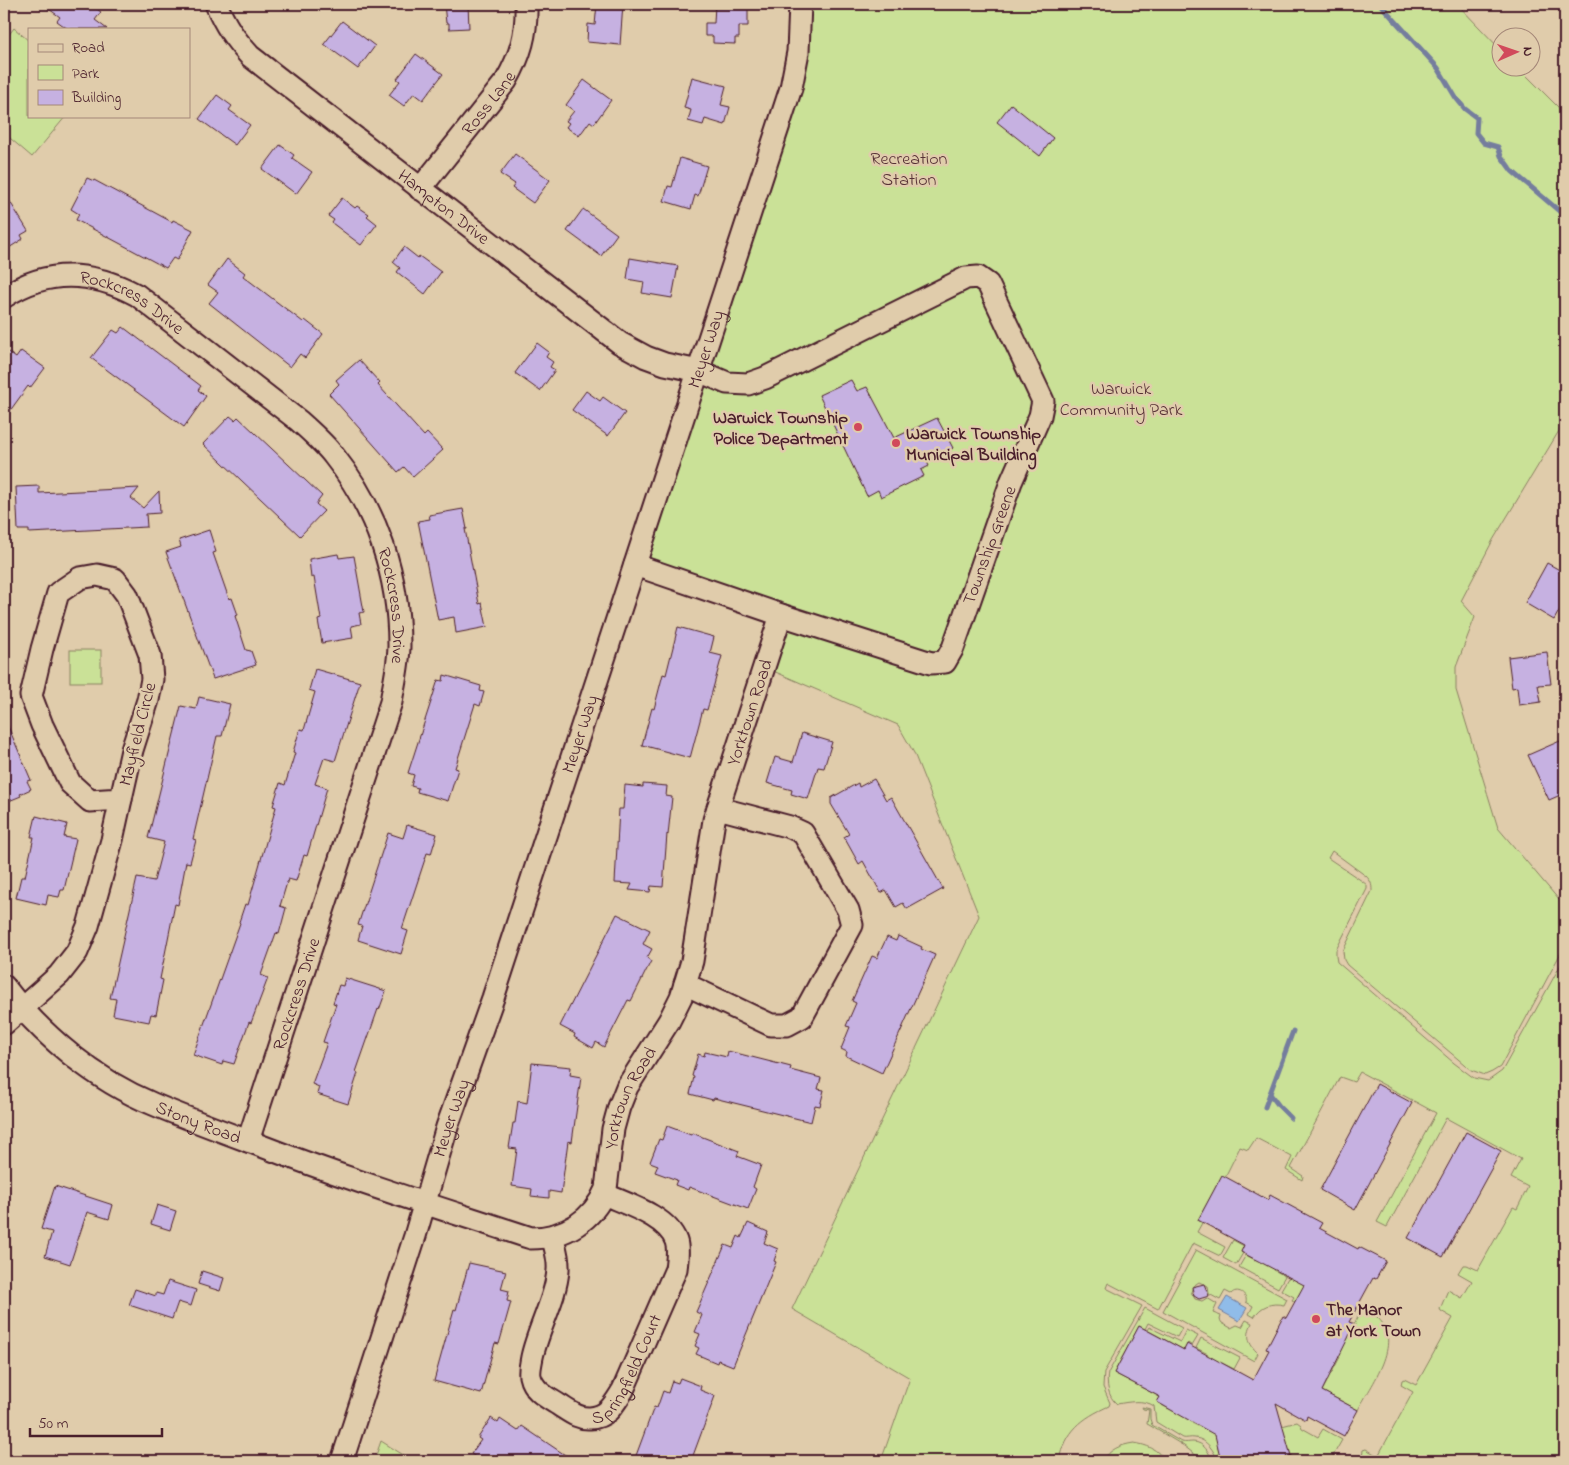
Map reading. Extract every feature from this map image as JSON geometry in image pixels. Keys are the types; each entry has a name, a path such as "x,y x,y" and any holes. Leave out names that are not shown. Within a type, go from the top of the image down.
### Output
{"street":[{"name":"Hampton Drive","path":"216,4 224,24 233,38 250,56 624,346 665,364 699,371"},
{"name":"Ross Lane","path":"420,189 511,73 524,40 527,23 526,4"},
{"name":"Meyer Way","path":"342,1461 425,1203 447,1127 493,998 791,88 798,52 800,4"},
{"name":"Rockcress Drive","path":"4,297 15,289 38,280 81,276 106,281 136,295 299,421 320,440 356,487 375,522 384,550 392,578 397,608 399,646 391,702 248,1141"},
{"name":"Township Greene","path":"635,565 781,615 931,663 945,662 953,648 1011,482 1040,416 1043,401 988,284 978,277 966,278 777,372 748,384 727,383 699,371"},
{"name":"Mayfield Circle","path":"4,1024 59,975 77,952 90,916 112,840 121,800 132,750 148,700 152,678 150,655 127,595 115,579 97,575 80,578 58,594 31,696 42,725 70,783 90,801 121,800"},
{"name":"Yorktown Road","path":"604,1194 613,1129 619,1107 627,1087 669,1020 686,984 692,961 716,814 781,615"},
{"path":"686,984 771,1025 787,1024 802,1018 852,925 848,910 803,833 790,828 716,814"},
{"name":"Stony Road","path":"4,986 21,1008 64,1048 106,1079 153,1104 248,1141 425,1203"},
{"path":"425,1203 531,1238 552,1236 572,1228 596,1208 604,1194"},
{"name":"Springfield Court","path":"552,1236 558,1261 558,1271 555,1287 534,1350 530,1376 534,1385 542,1394 579,1417 601,1416 612,1408 623,1390 676,1269 678,1255 676,1240 666,1227 648,1213 604,1194"}],"green space":[{"name":"Warwick Community Park","path":"800,4 1457,4 1492,41 1492,78 1529,78 1565,114 1565,421 1493,540 1461,601 1475,617 1456,667 1456,690 1498,828 1565,907 1565,945 1500,1067 1485,1075 1471,1070 1347,965 1344,960 1343,951 1372,891 1372,886 1366,876 1332,851 1328,858 1367,885 1367,889 1336,950 1337,962 1474,1078 1488,1081 1502,1071 1565,957 1565,987 1563,996 1565,1020 1565,1461 1371,1461 1362,1456 1363,1450 1366,1449 1378,1456 1413,1392 1401,1385 1402,1380 1404,1379 1416,1385 1453,1318 1440,1309 1448,1290 1462,1298 1472,1281 1458,1273 1463,1265 1478,1270 1513,1207 1517,1209 1528,1187 1511,1178 1521,1159 1446,1118 1387,1227 1377,1222 1436,1113 1360,1072 1354,1082 1340,1077 1291,1168 1303,1176 1302,1180 1286,1170 1292,1157 1256,1138 1248,1150 1240,1147 1225,1177 1222,1176 1198,1220 1202,1223 1197,1232 1225,1247 1220,1256 1193,1243 1158,1309 1108,1283 1106,1288 1142,1306 1104,1372 1103,1387 1110,1403 1109,1406 1091,1415 1076,1427 1066,1441 1060,1461 881,1461 910,1378 792,1309 979,916 914,753 898,725 764,667 781,615 635,565 791,88"},
{"path":"14,28 28,40 28,118 64,118 32,157 4,133 4,41"},
{"path":"70,650 101,650 101,682 70,682"},
{"path":"1233,1240 1244,1246 1241,1252 1243,1253 1236,1265 1223,1258"},
{"path":"1196,1250 1287,1299 1284,1305 1271,1305 1263,1308 1254,1317 1249,1314 1253,1306 1246,1302 1242,1292 1236,1291 1231,1294 1225,1291 1220,1300 1209,1294 1208,1286 1199,1282 1193,1286 1191,1292 1195,1299 1202,1301 1207,1298 1217,1304 1213,1313 1221,1316 1220,1320 1222,1323 1231,1328 1237,1325 1242,1327 1246,1320 1252,1323 1249,1339 1258,1353 1254,1361 1163,1311"},
{"path":"1259,1253 1278,1263 1274,1270 1285,1276 1278,1288 1239,1267 1246,1255 1255,1260"},
{"path":"1293,1272 1314,1283 1295,1302 1292,1300 1294,1297 1281,1290"},
{"path":"1362,1307 1378,1318 1385,1328 1388,1339 1387,1352 1383,1364 1358,1410 1322,1391 1328,1380 1322,1377 1331,1374 1340,1357 1333,1354 1348,1338"},
{"path":"1145,1308 1182,1328 1177,1337 1148,1323 1145,1329 1139,1326 1114,1373 1160,1397 1158,1403 1173,1411 1196,1415 1192,1423 1208,1431 1211,1425 1220,1441 1217,1445 1225,1460 1218,1461 1212,1450 1203,1441 1193,1438 1182,1438 1156,1422 1154,1406 1141,1402 1117,1404 1112,1398 1107,1381 1108,1373"},
{"path":"1149,1327 1180,1342 1186,1330 1198,1336 1192,1346 1188,1343 1184,1350 1147,1330"},
{"path":"1201,1338 1240,1358 1234,1369 1222,1363 1218,1369 1204,1361 1208,1354 1196,1348"},
{"path":"1142,1407 1150,1409 1152,1425 1181,1442 1197,1442 1206,1448 1213,1461 1202,1460 1184,1446 1147,1424 1149,1410"},
{"path":"1297,1422 1302,1428 1318,1437 1323,1429 1342,1440 1330,1461 1286,1461 1285,1458 1291,1456 1282,1426"},
{"path":"381,1441 413,1461 374,1461"},
{"path":"1134,1443 1152,1448 1165,1461 1103,1461 1116,1448"}],"water":[{"path":"1227,1297 1247,1308 1239,1321 1219,1310"}],"building":[{"path":"42,4 90,4 101,12 95,20 106,28 67,28 57,21 60,17"},
{"path":"444,4 468,4 469,28 449,29 449,23 446,23"},
{"path":"597,4 623,4 620,45 587,42 588,24 595,25"},
{"path":"715,4 748,4 748,26 739,26 739,38 735,38 735,44 713,43 713,36 705,36 705,23 714,23"},
{"path":"342,21 375,46 358,69 324,44"},
{"path":"416,54 443,74 423,100 414,93 404,106 389,95 400,81 397,79"},
{"path":"692,77 726,86 721,105 730,107 725,125 705,119 703,125 688,121 691,110 684,108"},
{"path":"584,80 611,100 594,124 590,121 579,136 566,127 569,123 566,121 574,111 566,105"},
{"path":"217,95 232,106 229,110 250,125 235,145 199,119"},
{"path":"1011,104 1053,138 1040,156 997,122"},
{"path":"280,145 294,155 292,158 312,172 296,194 262,169"},
{"path":"515,154 550,180 533,203 512,188 515,184 500,174"},
{"path":"680,158 707,166 698,196 695,195 691,209 664,201 668,186 672,187"},
{"path":"87,178 172,222 173,220 193,230 177,260 173,258 166,268 76,220 79,214 71,209"},
{"path":"4,192 28,231 21,235 23,239 4,251"},
{"path":"342,198 355,208 357,206 369,214 367,216 377,224 361,245 332,223 334,220 328,216"},
{"path":"583,209 617,234 601,256 567,231"},
{"path":"404,247 441,272 425,294 397,272 400,268 393,262"},
{"path":"630,258 678,266 672,298 642,293 644,282 627,279"},
{"path":"227,259 245,273 243,276 303,322 305,320 323,334 305,358 300,354 290,367 209,303 218,292 208,285"},
{"path":"123,327 201,386 198,390 206,396 184,427 91,358 113,330 118,333"},
{"path":"537,343 549,352 546,357 553,362 550,367 555,370 540,391 515,373"},
{"path":"4,349 16,358 21,351 45,368 30,388 28,386 4,419"},
{"path":"359,360 380,383 378,385 424,436 427,433 443,450 413,477 404,467 398,472 329,394 339,384 336,380"},
{"name":"Warwick Township Municipal Building","path":"851,380 857,391 867,387 894,438 937,418 953,448 927,462 929,466 921,470 924,476 881,497 878,490 867,496 819,395"},
{"path":"586,391 600,401 603,397 625,413 608,436 572,410"},
{"path":"230,416 235,420 238,417 322,496 316,504 324,511 300,536 203,444"},
{"path":"39,486 39,493 139,488 131,498 143,508 159,491 160,513 146,514 147,527 29,533 29,530 18,530 16,487"},
{"path":"463,509 479,604 482,603 487,627 456,633 454,617 438,620 418,521 430,519 429,515"},
{"path":"209,530 216,552 213,553 229,599 232,598 238,615 235,616 246,650 251,651 256,665 213,679 166,552 181,547 179,540"},
{"path":"338,554 339,558 354,556 364,612 359,613 361,624 351,626 353,638 322,643 318,620 321,619 314,577 311,578 309,559"},
{"path":"1547,563 1565,573 1565,592 1560,602 1563,604 1554,620 1525,603"},
{"path":"678,627 714,637 710,653 722,656 707,710 703,709 690,758 642,745 663,674 666,675"},
{"path":"1547,652 1551,684 1538,685 1541,702 1519,705 1517,687 1512,688 1508,657"},
{"path":"315,669 360,682 335,761 324,758 315,784 327,788 307,856 304,855 296,881 288,879 280,906 286,908 279,934 276,933 261,975 268,978 234,1064 223,1061 222,1065 193,1055 245,904 248,905 276,807 273,806 280,783 285,785 300,729 304,730 315,692 309,690"},
{"path":"444,675 481,686 480,691 484,692 480,706 475,704 455,768 458,769 448,801 417,792 418,788 411,786 414,775 408,773 438,680 443,681"},
{"path":"199,697 230,704 222,736 217,736 193,839 196,840 190,863 186,862 178,905 175,904 160,979 163,980 156,1015 151,1014 149,1022 113,1015 116,999 110,998 137,878 154,881 164,842 148,838 181,706 196,709"},
{"path":"4,717 31,780 27,781 31,789 20,794 21,796 4,803"},
{"path":"802,733 832,742 824,768 818,767 808,799 791,794 792,790 767,783 775,757 793,762"},
{"path":"1560,741 1565,752 1565,793 1549,800 1528,755"},
{"path":"874,779 886,800 891,797 943,889 907,909 903,903 896,907 886,890 881,893 863,861 859,864 844,837 849,834 831,804 831,798 858,783 859,787"},
{"path":"643,784 667,786 666,796 672,797 663,887 651,886 650,892 629,890 632,884 615,883 619,809 623,809 625,785 643,787"},
{"path":"36,816 67,824 64,837 76,839 64,890 61,890 59,897 48,895 46,905 16,898 21,877 25,877 34,837 31,837"},
{"path":"407,825 437,834 431,854 427,853 402,929 408,931 401,954 358,940 362,926 358,925 388,833 403,838"},
{"path":"617,914 650,930 643,944 652,949 647,958 651,961 631,1001 628,1000 604,1047 596,1042 593,1048 574,1037 575,1034 560,1026"},
{"path":"898,936 935,955 882,1073 846,1056 847,1052 841,1049 850,1027 846,1026 856,1003 852,1001 872,956 877,958 887,937 896,941"},
{"path":"345,978 386,991 356,1072 358,1073 348,1104 317,1094 319,1087 312,1084 327,1043 323,1042 336,1004 333,1003 339,985 343,986"},
{"path":"728,1051 791,1067 790,1070 821,1078 818,1089 824,1090 820,1106 815,1105 811,1122 714,1098 713,1100 690,1094 694,1077 692,1076 698,1054 704,1056 705,1052 727,1057"},
{"path":"532,1063 571,1067 570,1075 581,1077 572,1142 568,1141 561,1193 549,1191 549,1198 531,1196 532,1189 512,1186 517,1149 509,1148 513,1123 515,1123 518,1101 527,1103"},
{"path":"1377,1084 1412,1103 1355,1210 1320,1190"},
{"path":"667,1126 691,1135 692,1133 739,1151 737,1156 761,1165 753,1187 756,1189 748,1209 689,1187 688,1190 675,1185 677,1180 655,1172 658,1165 650,1162 659,1139 662,1140"},
{"path":"1466,1132 1501,1151 1443,1257 1408,1238"},
{"name":"The Manor at York Town","path":"1222,1175 1268,1200 1270,1195 1322,1223 1319,1228 1358,1249 1359,1247 1386,1261 1376,1279 1373,1278 1349,1322 1355,1324 1322,1391 1358,1410 1344,1436 1307,1416 1306,1420 1276,1403 1291,1456 1285,1458 1286,1461 1221,1461 1215,1435 1157,1402 1160,1397 1114,1373 1139,1326 1184,1350 1187,1344 1253,1380 1269,1350 1266,1349 1283,1316 1286,1318 1304,1285 1241,1252 1244,1245 1198,1220"},
{"path":"55,1186 113,1205 109,1219 87,1212 70,1264 45,1256 52,1232 41,1229"},
{"path":"157,1205 176,1211 170,1230 151,1224"},
{"path":"748,1223 768,1232 764,1243 778,1249 774,1261 776,1262 733,1366 718,1360 717,1363 696,1354 699,1348 695,1346 700,1334 695,1332 702,1315 696,1312 725,1245 733,1248 738,1236 741,1238"},
{"path":"469,1263 506,1271 501,1289 509,1291 507,1301 511,1302 499,1344 495,1343 481,1394 434,1381"},
{"path":"202,1271 224,1278 220,1291 198,1284"},
{"path":"168,1281 196,1290 191,1306 178,1302 172,1319 129,1305 135,1289 156,1296 156,1293 163,1295"},
{"path":"1204,1284 1209,1296 1199,1299 1194,1296 1192,1287"},
{"path":"680,1378 701,1386 700,1390 715,1396 691,1461 634,1461 654,1407 657,1408 663,1391 668,1393 672,1381 678,1383"},
{"path":"491,1418 498,1423 500,1419 518,1431 522,1426 574,1461 482,1461 471,1454 481,1440 478,1438"}],"waterway":[{"path":"1380,4 1438,68 1465,109 1477,118 1476,133 1484,143 1498,147 1501,156 1512,171 1565,216"},
{"path":"1265,1107 1293,1031"},
{"path":"1270,1094 1291,1118"}],"place":[{"name":"Warwick Township Police Department","path":"858,427"},
{"name":"Warwick Township Municipal Building","path":"896,443"},
{"name":"The Manor at York Town","path":"1316,1319"}],"park label":[{"name":"Recreation Station","path":"909,168"}]}
